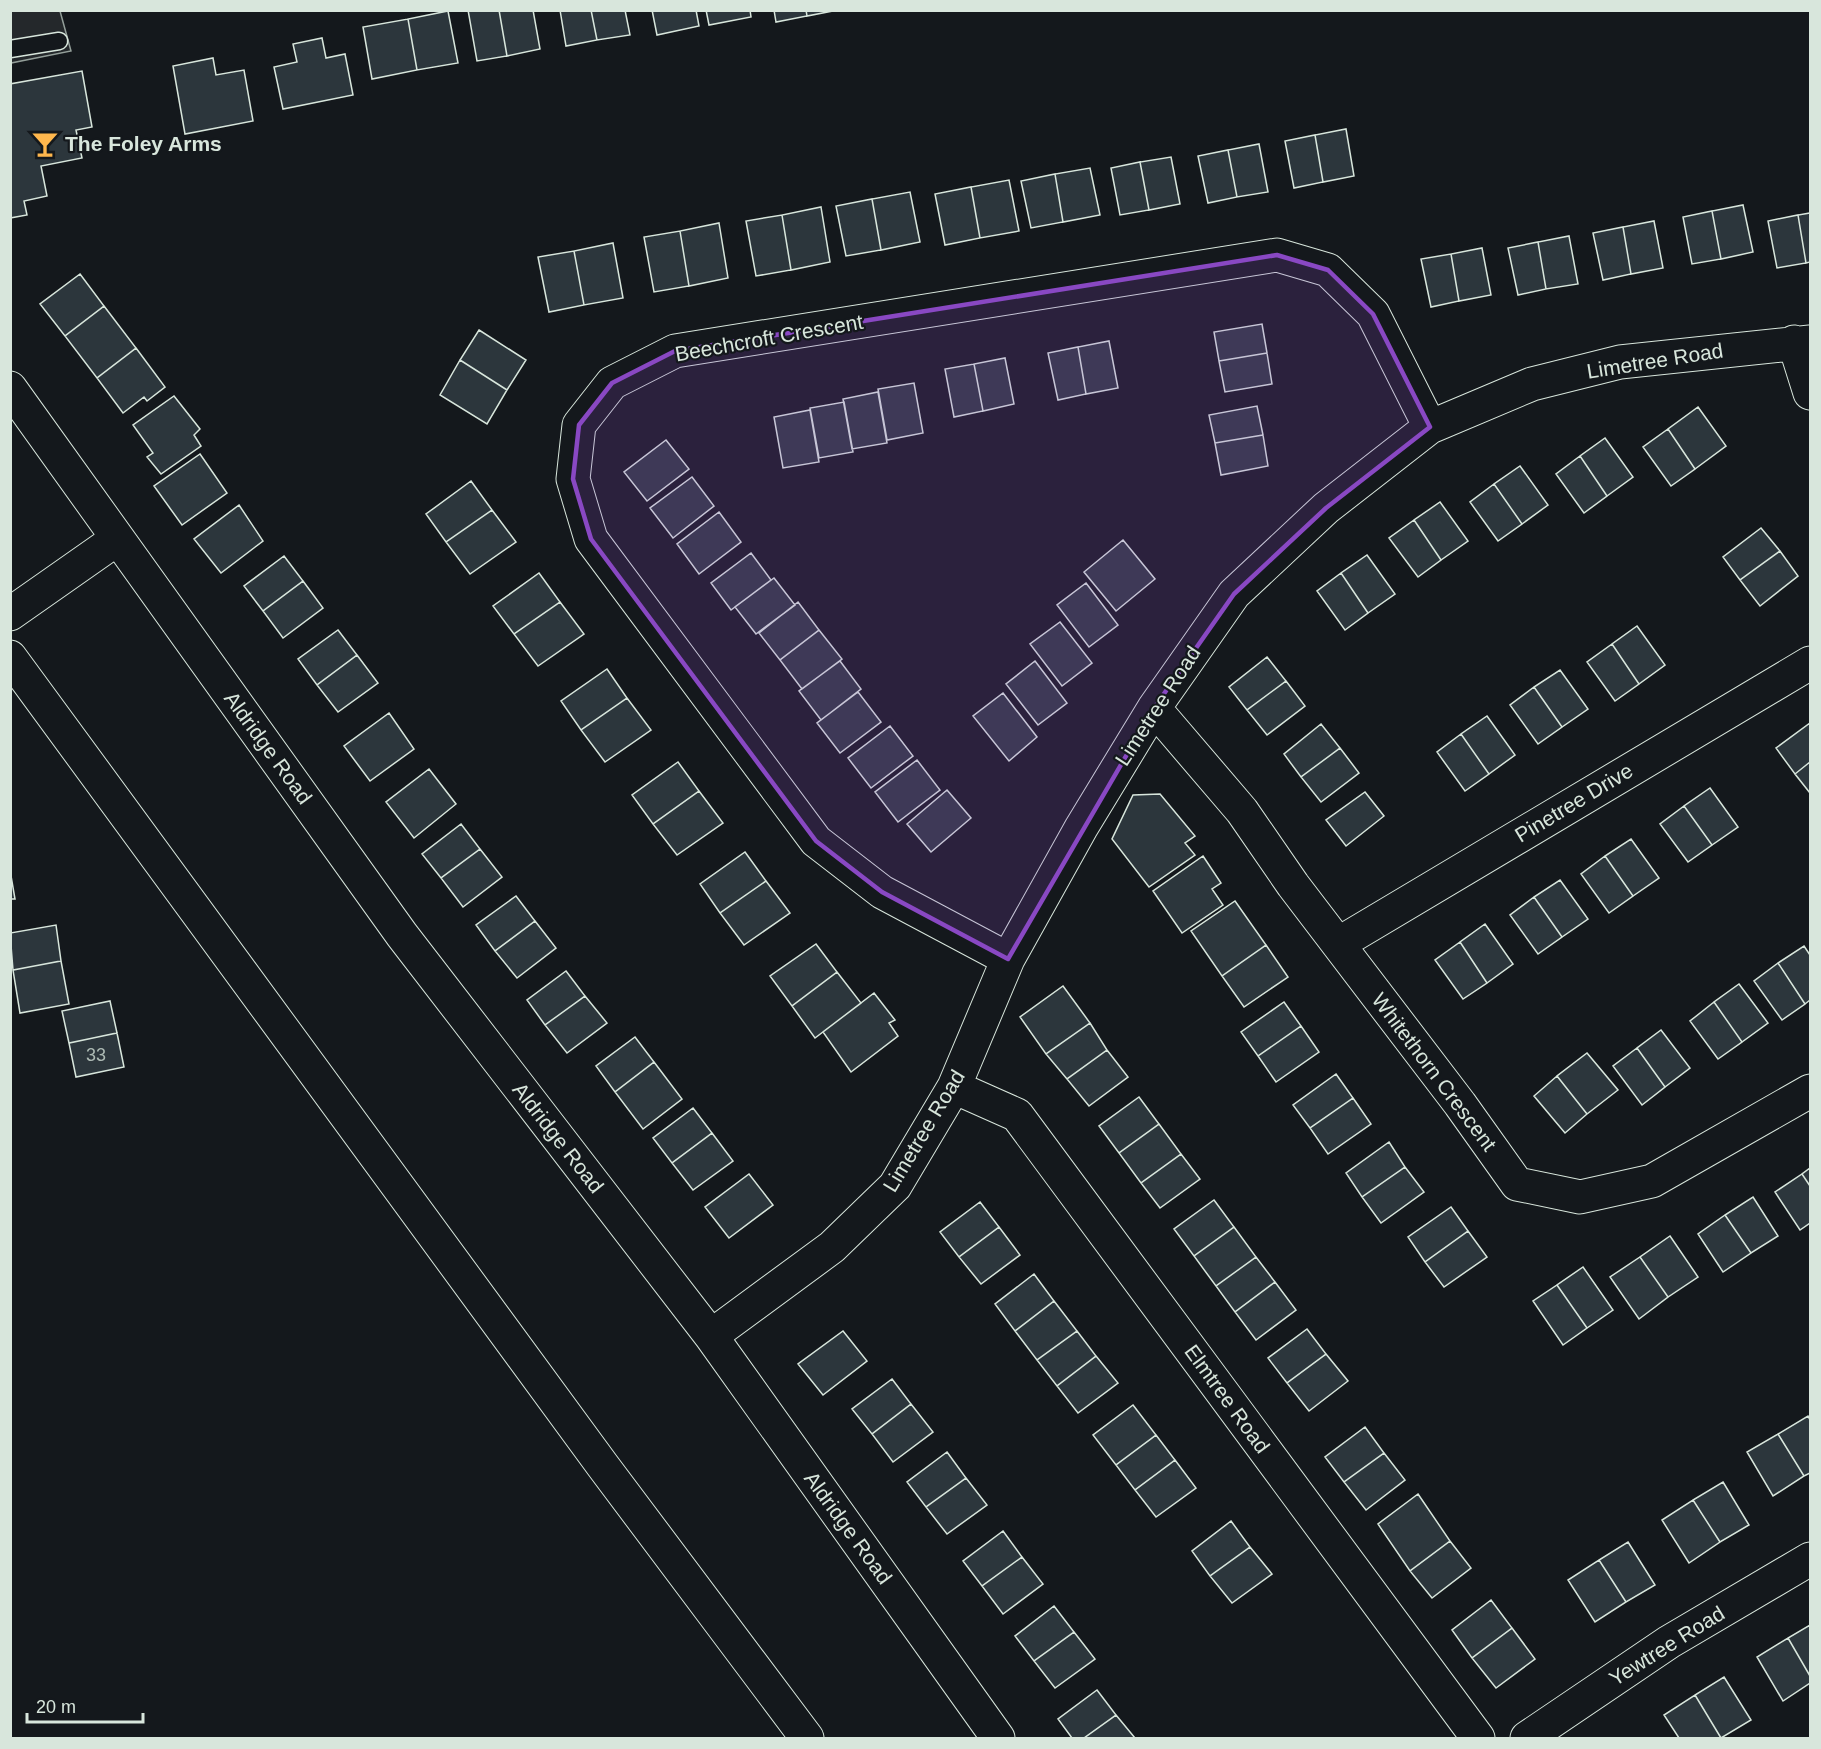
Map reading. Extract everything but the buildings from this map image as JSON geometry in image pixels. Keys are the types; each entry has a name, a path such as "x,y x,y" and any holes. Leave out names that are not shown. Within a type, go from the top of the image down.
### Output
{"street":[{"name":"Beechcroft Crescent","path":"1008,959 882,892 816,841 591,539 573,479 579,425 612,383 675,351 1277,255 1328,270 1373,314 1430,428"},
{"path":"1802,342 1810,393"},
{"name":"Limetree Road","path":"711,1336 832,1247 895,1186 954,1087 1008,959 1080,828 1154,708 1234,594 1326,508 1430,428 1532,384 1620,362 1802,342"},
{"name":"Aldridge Road","path":"10,388 402,935 711,1336 998,1738"},
{"path":"10,614 117,539"},
{"path":"10,657 603,1466 807,1738"},
{"name":"Pinetree Drive","path":"1338,944 1810,663"},
{"name":"Whitethorn Crescent","path":"1154,708 1242,811 1293,885 1460,1104 1517,1184 1580,1197 1652,1181 1810,1091"},
{"name":"Elmtree Road","path":"954,1087 1017,1115 1478,1738"},
{"name":"Yewtree Road","path":"1527,1738 1669,1642 1810,1559"}],"lane":[{"path":"10,49 59,41"}],"highlighted area":[{"path":"1277,255 1328,270 1373,314 1430,427 1326,508 1234,594 1154,708 1008,959 882,892 816,841 591,539 573,479 579,425 612,383 675,351"}],"shaded area":[{"path":"11,11 60,11 71,51 11,63"}],"place":[{"name":"The Foley Arms","path":"45,144"}]}
